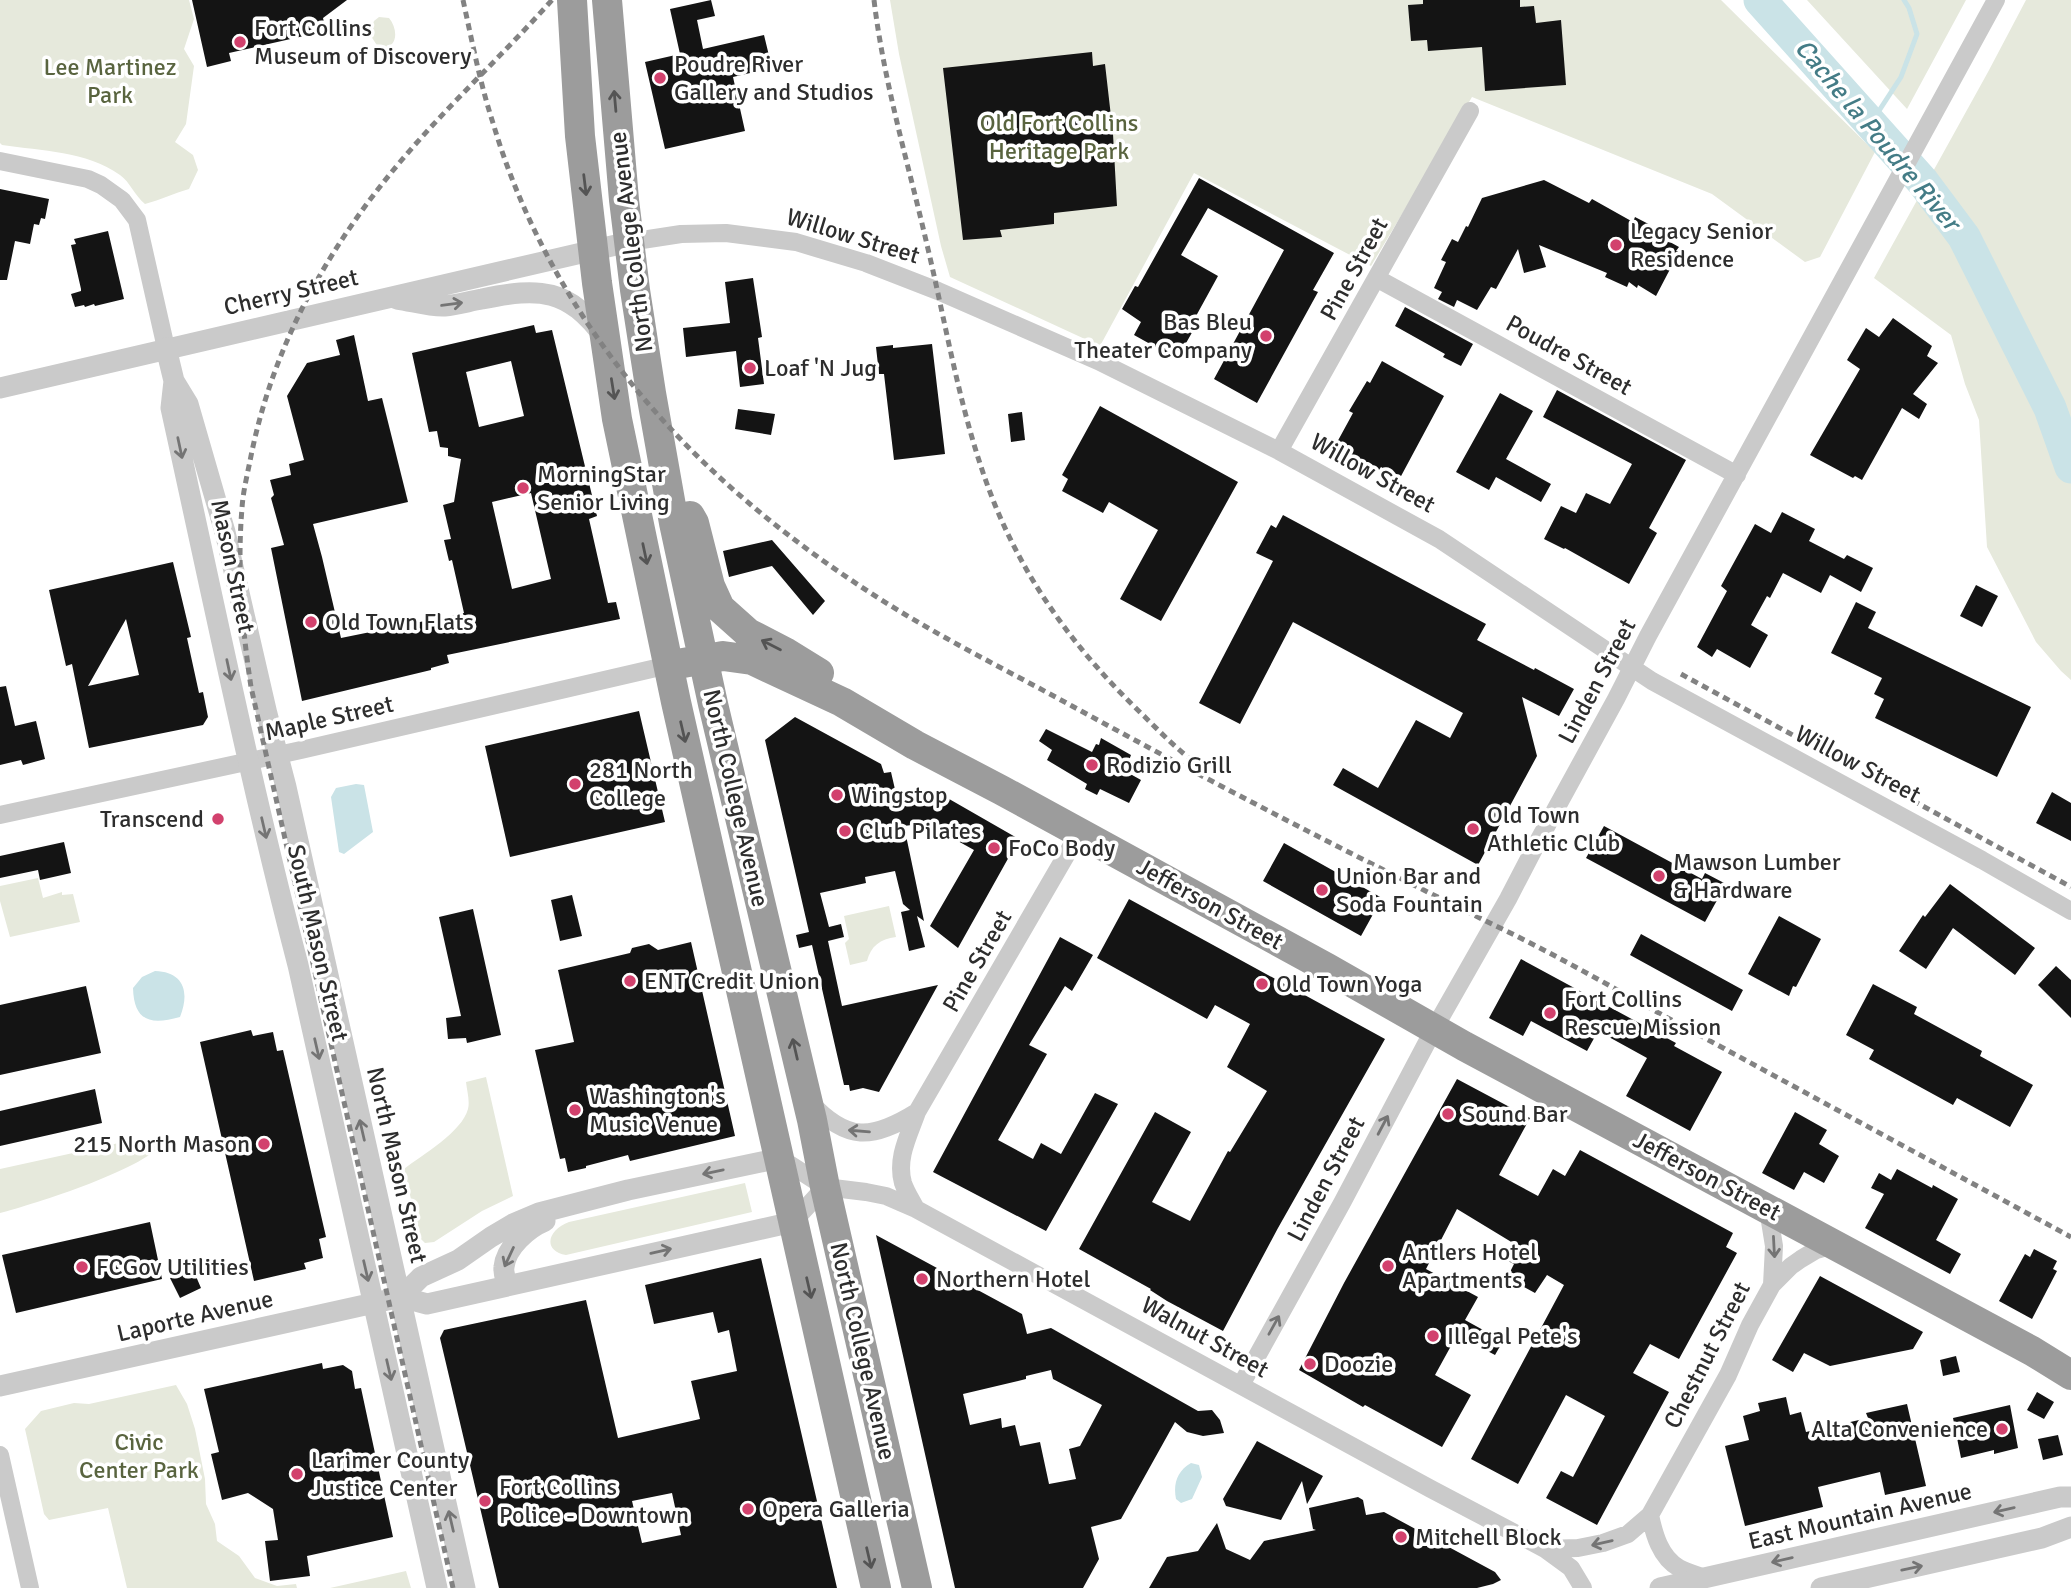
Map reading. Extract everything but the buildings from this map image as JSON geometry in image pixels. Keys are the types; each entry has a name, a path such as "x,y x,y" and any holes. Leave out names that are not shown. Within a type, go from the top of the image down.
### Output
{"highway":[{"name":"North College Avenue","path":"572,0 580,136 593,249 626,463 876,1588"},
{"name":"North College Avenue","path":"607,0 629,242 651,393 674,523 917,1588"},
{"path":"664,469 694,523 710,586 720,608 748,634 785,652 820,674 842,702"},
{"name":"Jefferson Street","path":"669,666 723,656 752,660 842,702 915,745 1327,968 1434,1029 2032,1351 2071,1375"}],"street":[{"name":"Linden Street","path":"1241,1385 1996,0"},
{"name":"Pine Street","path":"1279,451 1470,111"},
{"path":"0,161 88,179 122,200 137,220 166,348"},
{"name":"Willow Street","path":"593,249 681,234 726,233 785,240 840,254 938,291 1098,361 1279,451 1439,540 1652,681 2071,911"},
{"name":"Cherry Street","path":"0,388 593,249"},
{"name":"Poudre Street","path":"1378,279 1737,475"},
{"path":"385,297 444,306 519,292 542,293 556,296 579,309 592,320 605,339"},
{"name":"Mason Street","path":"166,348 174,381 188,404 225,532 278,754"},
{"name":"Mason Street","path":"174,381 171,408 248,761"},
{"name":"Maple Street","path":"0,815 669,666"},
{"name":"North Mason Street","path":"278,754 465,1588"},
{"name":"South Mason Street","path":"248,761 298,965 437,1588"},
{"name":"Pine Street","path":"916,1209 904,1184 901,1168 905,1146 917,1112 1079,833"},
{"path":"807,1099 824,1118 848,1131 878,1132 917,1112"},
{"path":"780,1158 825,1187 793,1222"},
{"name":"Laporte Avenue","path":"401,1297 421,1277 458,1260 513,1224 539,1213 628,1190 780,1158"},
{"name":"Walnut Street","path":"825,1187 876,1194 916,1209 1545,1549 1571,1568 1583,1588"},
{"path":"507,1285 504,1268 510,1251 524,1234 542,1222 605,1205 628,1190"},
{"path":"1768,1209 1774,1246 1772,1284"},
{"name":"Laporte Avenue","path":"0,1386 401,1297 428,1304 793,1222"},
{"name":"Chestnut Street","path":"1650,1515 1728,1375 1772,1284 1801,1259 1816,1250 1834,1245"},
{"path":"0,1455 30,1588"},
{"name":"East Mountain Avenue","path":"1660,1588 2060,1497 2071,1497"},
{"path":"1545,1549 1578,1548 1611,1541 1628,1534 1650,1515 1662,1552 1677,1567 1705,1578"},
{"path":"1821,1588 2042,1538 2071,1527"}],"green space":[{"name":"Lee Martinez Park","path":"0,0 189,0 194,19 184,49 194,66 186,124 175,142 193,155 198,170 189,189 145,204 120,175 93,161 63,153 0,143"},
{"name":"Old Fort Collins Heritage Park","path":"890,0 1721,0 1875,152 1820,257 1805,262 1712,194 1472,97 1371,266 1194,173 1100,346 950,277 899,54"},
{"path":"1807,0 1966,0 1907,109"},
{"path":"2026,0 2071,0 2071,680 2036,642 1987,547 1979,420 1951,335 1874,278"},
{"path":"379,17 389,18 394,28 395,38 390,46 378,47 369,33 374,21"},
{"path":"38,878 43,898 62,892 62,895 73,894 80,922 10,937 0,901 0,886"},
{"path":"889,906 896,937 877,944 867,961 850,965 845,943 849,939 844,916"},
{"path":"486,1077 513,1196 482,1211 434,1242 425,1243 420,1238 404,1169 458,1126 468,1109 466,1082"},
{"path":"137,1139 165,1140 155,1151 116,1173 63,1194 0,1213 0,1169"},
{"path":"745,1183 752,1212 566,1255 553,1249 551,1244 557,1229 569,1222"},
{"name":"Civic Center Park","path":"176,1385 187,1404 195,1429 205,1479 206,1504 215,1524 217,1541 239,1556 255,1578 277,1586 296,1584 297,1588 127,1588 108,1508 49,1520 44,1514 25,1429 41,1411 74,1403 89,1404"},
{"path":"406,1571 411,1588 330,1588"}],"water":[{"path":"364,785 373,832 344,854 339,852 331,797 336,788"},
{"path":"155,971 173,975 182,985 184,999 180,1017 153,1020 146,1018 137,1008 133,988 142,977"},
{"path":"1191,1463 1199,1465 1202,1477 1192,1499 1181,1503 1176,1499 1176,1483 1182,1470"}],"waterway":[{"name":"Cache la Poudre River","path":"1760,0 1923,182 1964,237 2050,408 2071,467"},
{"path":"1871,123 1901,77 1917,34 1904,0"}],"railway":[{"path":"463,0 484,93 506,162 557,274 601,343 652,408 724,481 776,526 860,586 964,648 1282,818 1568,963 2071,1237"},
{"path":"453,1588 251,687 241,598 243,496 272,379 288,339 326,265 373,195 400,162 552,0"},
{"path":"874,0 890,94 957,378 973,442 995,505 1024,564 1058,619 1121,693 1172,744 1203,769"},
{"path":"1681,674 2071,887"}],"place":[{"name":"Fort Collins Museum of Discovery","path":"240,42"},
{"name":"Poudre River Gallery and Studios","path":"660,78"},
{"name":"Legacy Senior Residence","path":"1616,245"},
{"name":"Bas Bleu Theater Company","path":"1266,336"},
{"name":"Loaf 'N Jug","path":"750,368"},
{"name":"MorningStar Senior Living","path":"523,488"},
{"name":"Old Town Flats","path":"311,622"},
{"name":"Rodizio Grill","path":"1092,765"},
{"name":"281 North College","path":"575,784"},
{"name":"Wingstop","path":"837,795"},
{"name":"Transcend","path":"218,819"},
{"name":"Old Town Athletic Club","path":"1473,829"},
{"name":"Club Pilates","path":"845,831"},
{"name":"FoCo Body","path":"994,848"},
{"name":"Mawson Lumber & Hardware","path":"1659,876"},
{"name":"Union Bar and Soda Fountain","path":"1322,890"},
{"name":"ENT Credit Union","path":"630,981"},
{"name":"Old Town Yoga","path":"1262,984"},
{"name":"Fort Collins Rescue Mission","path":"1550,1013"},
{"name":"Washington's Music Venue","path":"575,1110"},
{"name":"Sound Bar","path":"1448,1114"},
{"name":"215 North Mason","path":"264,1144"},
{"name":"Antlers Hotel Apartments","path":"1388,1266"},
{"name":"FCGov Utilities","path":"82,1267"},
{"name":"Northern Hotel","path":"922,1279"},
{"name":"Illegal Pete's","path":"1433,1336"},
{"name":"Doozie","path":"1310,1364"},
{"name":"Alta Convenience","path":"2002,1429"},
{"name":"Larimer County Justice Center","path":"297,1474"},
{"name":"Fort Collins Police - Downtown","path":"485,1501"},
{"name":"Opera Galleria","path":"748,1509"},
{"name":"Mitchell Block","path":"1401,1537"}]}
